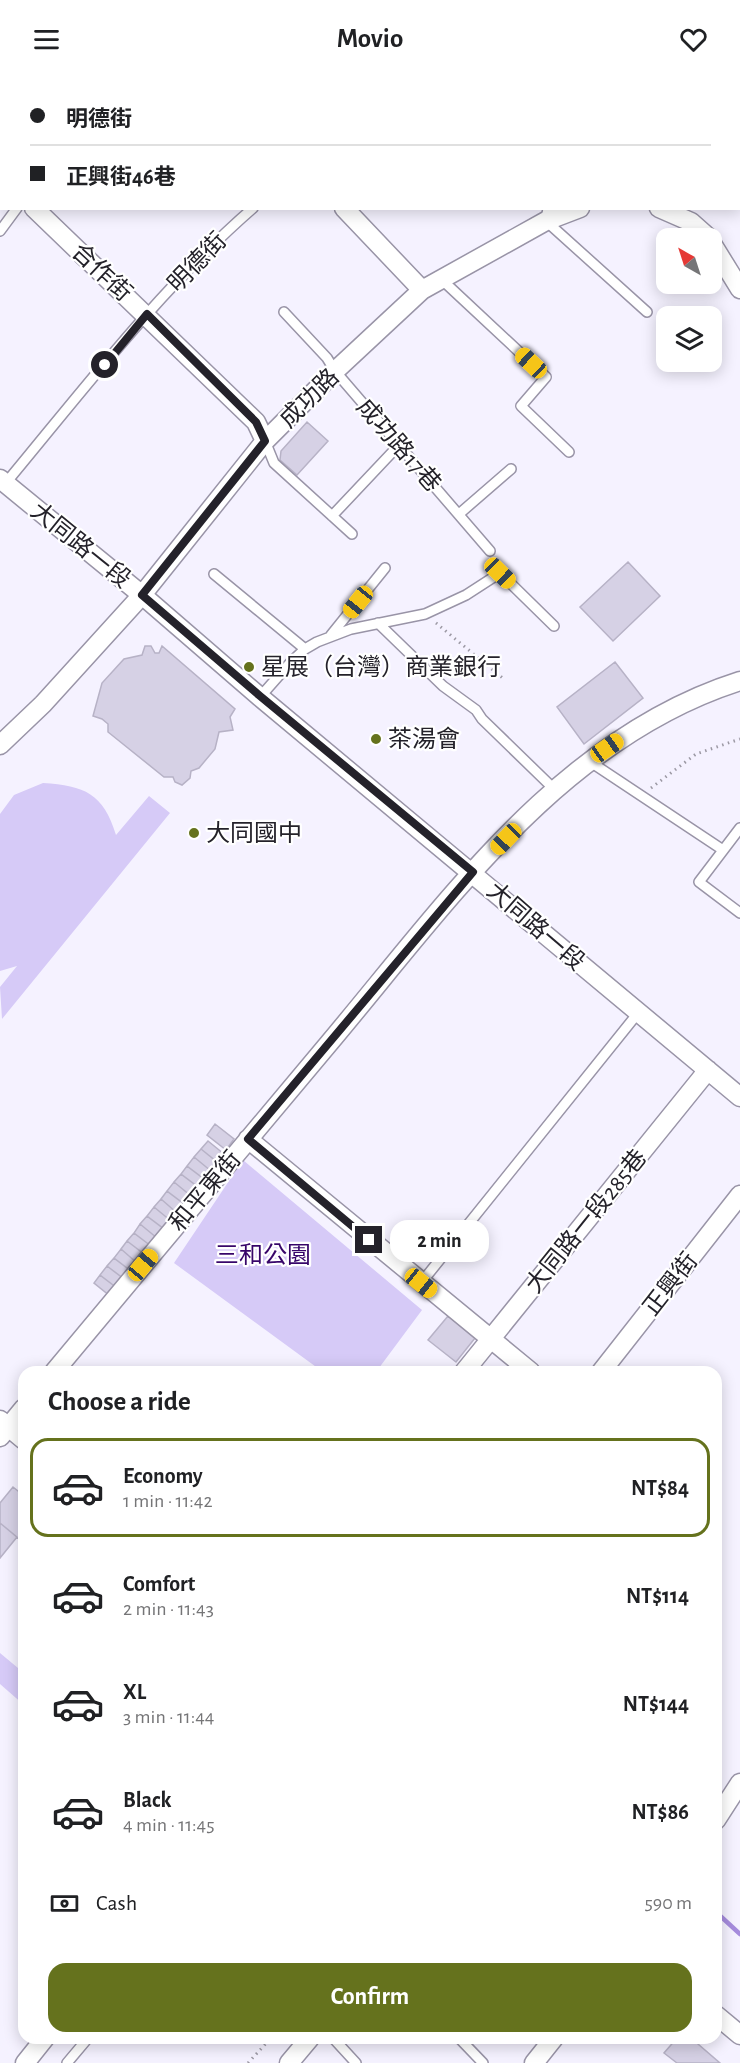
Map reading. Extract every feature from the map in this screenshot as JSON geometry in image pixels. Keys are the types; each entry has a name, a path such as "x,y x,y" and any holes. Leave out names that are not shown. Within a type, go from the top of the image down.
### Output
{"street":[{"name":"合作街","path":"36,210 147,314 256,422 265,441"},
{"path":"346,210 422,290"},
{"name":"成功路","path":"0,745 43,704 142,595 265,441 335,371 422,290 547,215 571,210"},
{"path":"664,210 691,222 697,228"},
{"path":"722,260 740,289"},
{"name":"大同路一段","path":"3,482 142,595 638,1013 740,1096"},
{"name":"和平東街","path":"59,1366 473,872 554,789 643,723 718,688 740,681"},
{"name":"大同路一段285巷","path":"469,1366 708,1070"},
{"path":"248,1139 524,1366"},
{"name":"正興街","path":"606,1366 740,1195"},
{"path":"18,1414 3,1428 18,1437"},
{"path":"722,1811 740,1783"},
{"path":"722,2020 740,2035"},
{"path":"25,2063 40,2044"},
{"path":"289,2063 305,2044"},
{"path":"534,2063 549,2044"}],"lane":[{"path":"0,231 16,210"},
{"name":"明德街","path":"3,482 147,314 212,244 251,210"},
{"path":"547,215 647,312"},
{"path":"440,279 546,376 521,406 569,452"},
{"name":"成功路17巷","path":"284,312 327,358 335,371 490,551"},
{"path":"265,441 274,463 352,534"},
{"path":"333,516 399,445"},
{"path":"459,514 512,470"},
{"path":"331,636 386,568"},
{"path":"260,696 305,649 331,636 378,623 425,614 466,595 500,573 554,626"},
{"path":"214,574 305,649"},
{"path":"378,623 442,686 476,710 482,719 554,789"},
{"path":"589,761 643,794 723,850"},
{"path":"740,828 699,882 740,913"},
{"path":"421,1283 638,1013"},
{"path":"67,2063 83,2044"},
{"path":"339,2044 356,2063"},
{"path":"465,2044 483,2063"}],"path":[{"path":"425,614 505,680"},
{"path":"643,794 696,754 740,739"},
{"path":"248,2063 265,2044"}],"green space":[{"path":"43,783 70,786 90,794 105,810 116,835 149,796 170,813 2,1019 0,987 17,966 0,971 0,814 14,795"},
{"name":"三和公園","path":"243,1160 422,1310 380,1366 315,1366 174,1263"},
{"path":"0,1653 18,1668 18,1700 0,1684"}],"building":[{"path":"307,422 328,441 297,475 280,460 281,451"},
{"path":"628,562 660,596 613,641 580,607"},
{"path":"145,646 151,646 155,653 159,653 162,646 235,709 230,717 233,730 219,732 215,749 199,768 191,771 190,778 182,785 175,782 173,777 164,777 108,732 108,724 93,716 102,683 124,659 142,655"},
{"path":"615,662 643,698 584,744 557,707"},
{"path":"215,1124 234,1139 226,1150 207,1135"},
{"path":"208,1141 224,1154 217,1162 201,1149"},
{"path":"201,1149 217,1162 211,1171 194,1157"},
{"path":"194,1157 211,1171 204,1179 187,1166"},
{"path":"187,1166 204,1179 198,1187 181,1174"},
{"path":"181,1174 198,1187 191,1196 174,1182"},
{"path":"174,1182 191,1196 184,1204 167,1191"},
{"path":"167,1191 184,1204 177,1213 161,1199"},
{"path":"161,1199 177,1213 171,1221 154,1207"},
{"path":"154,1207 171,1221 164,1229 147,1216"},
{"path":"147,1216 164,1229 157,1238 140,1224"},
{"path":"140,1224 157,1238 151,1246 134,1233"},
{"path":"134,1233 151,1246 144,1254 127,1241"},
{"path":"127,1241 144,1254 137,1263 121,1249"},
{"path":"121,1249 137,1263 131,1271 114,1258"},
{"path":"114,1258 131,1271 124,1279 107,1266"},
{"path":"107,1266 124,1279 117,1288 100,1275"},
{"path":"100,1275 117,1288 110,1296 94,1283"},
{"path":"448,1316 475,1338 456,1362 428,1340"},
{"path":"13,1487 18,1491 18,1538 0,1523 0,1503"},
{"path":"0,1523 17,1537 0,1558"},
{"path":"672,2044 698,2044 720,2063 677,2063 664,2053"}],"waterway":[{"path":"722,1918 740,1934"}],"place":[{"name":"星展（台灣）商業銀行","path":"249,667"},
{"name":"茶湯會","path":"376,739"},
{"name":"大同國中","path":"194,833"}],"route":[{"path":"105,365 147,314 256,422 265,441 142,595 473,872 248,1139 369,1240"}]}
